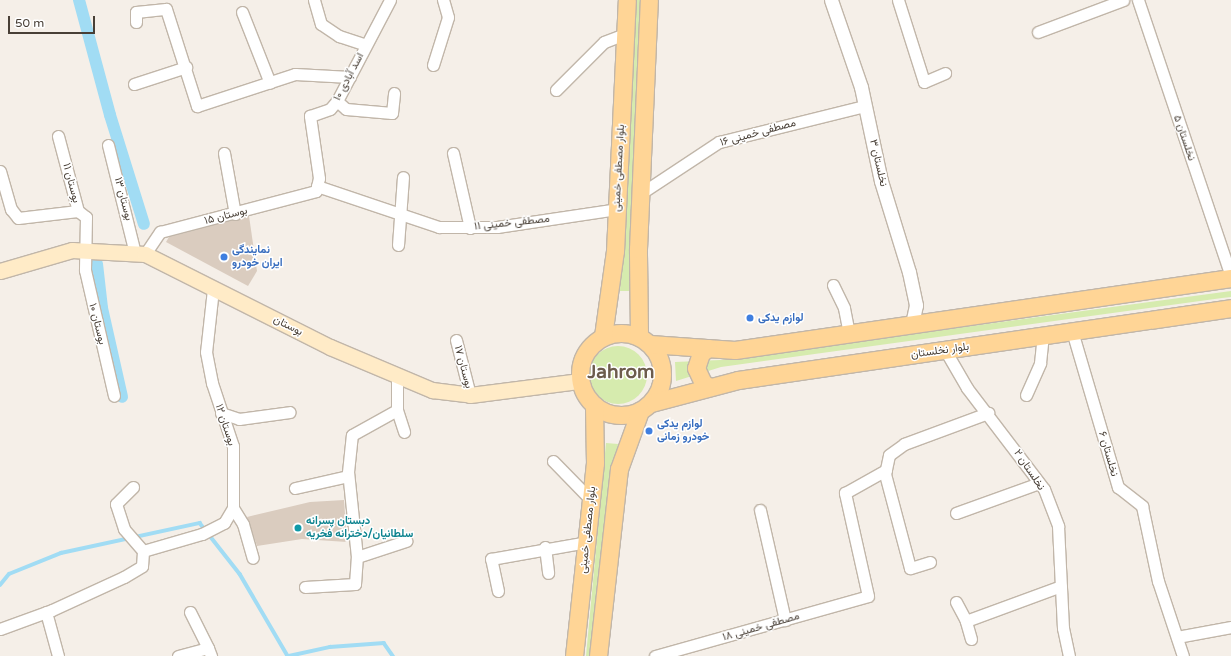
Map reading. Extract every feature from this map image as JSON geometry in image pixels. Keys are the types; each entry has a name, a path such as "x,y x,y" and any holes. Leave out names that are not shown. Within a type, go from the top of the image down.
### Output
{"main road":[{"name":"بلوار مصطفی خمینی","path":"603,336 615,251 627,0"},
{"name":"بلوار مصطفی خمینی","path":"645,340 640,194 649,0"},
{"name":"بوستان","path":"0,271 72,250 140,254 397,376 432,390 470,395 580,381"},
{"path":"645,407 616,415 594,405 580,381 584,355 603,336 615,332 645,340 735,350 1231,277"},
{"name":"بلوار نخلستان","path":"645,407 710,387 1043,335 1231,308"},
{"path":"598,656 619,469 645,407 662,379 658,354 645,340"},
{"path":"708,348 699,356 696,368 703,383 710,387"},
{"name":"بلوار مصطفی خمینی","path":"574,656 595,463 594,405"}],"street":[{"path":"314,0 321,24 339,36 366,45"},
{"name":"اسد آبادی ۱۰","path":"316,188 310,116 330,109 337,101 390,0"},
{"path":"433,65 448,17 443,0"},
{"path":"898,0 924,82 946,73"},
{"path":"1038,32 1123,0"},
{"name":"نخلستان ۵","path":"1138,0 1231,277"},
{"name":"نخلستان ۳","path":"833,1 865,106 881,181 916,305 912,324"},
{"path":"136,22 136,12 166,9 197,106 296,74 350,77"},
{"path":"242,12 270,83"},
{"path":"556,90 604,42 625,34"},
{"path":"134,84 186,68"},
{"path":"337,101 346,109 392,113 394,93"},
{"name":"مصطفی خمینی ۱۶","path":"640,194 719,142 865,106"},
{"name":"بوستان ۱۱","path":"58,136 78,211 86,217 83,250"},
{"name":"بوستان ۱۳","path":"108,145 140,254"},
{"path":"224,153 235,214"},
{"path":"453,153 470,228"},
{"path":"0,171 11,209 18,218 78,211"},
{"path":"398,245 403,177"},
{"name":"مصطفی خمینی ۱۱","path":"316,188 400,213 439,227 470,228 617,209"},
{"name":"بوستان ۱۵","path":"140,254 160,232 235,214 316,188"},
{"name":"بوستان ۱۰","path":"83,250 88,291 114,396"},
{"path":"833,285 844,308 849,333"},
{"name":"۱۲ بوستان","path":"213,289 206,352 221,413 233,446 233,508"},
{"name":"نخلستان ۶","path":"1072,331 1118,487 1142,506 1158,581 1183,656"},
{"path":"1026,395 1040,363 1043,335"},
{"name":"بوستان ۱۷","path":"456,340 470,395"},
{"name":"نخلستان ۲","path":"945,350 967,388 988,413 1039,483 1058,526 1063,628 1069,656"},
{"path":"397,376 397,410 404,432"},
{"path":"305,587 355,584 356,557 348,476 352,435 397,410"},
{"path":"221,413 239,419 265,418 290,412"},
{"path":"930,562 910,568 886,470 889,455 904,444 988,413"},
{"path":"554,461 591,500"},
{"name":"مصطفی خمینی ۱۸","path":"655,656 676,654 868,596 845,494 886,470"},
{"path":"295,488 348,476"},
{"path":"956,513 1039,483"},
{"path":"0,629 46,612 142,566 143,551 124,529 116,504 133,487"},
{"path":"143,551 202,534 224,522 233,508 243,524 253,558"},
{"path":"760,510 785,620"},
{"path":"356,557 406,540"},
{"path":"498,591 491,559 545,547 587,542"},
{"path":"545,547 548,573"},
{"path":"966,621 1061,586"},
{"path":"956,602 966,621 971,639"},
{"path":"46,612 58,656"},
{"path":"178,656 209,652 190,612"},
{"path":"1177,637 1231,627"}],"green space":[{"path":"634,0 641,0 629,291 620,291"},
{"path":"1231,291 1231,297 721,367 676,381 675,362 720,360"},
{"path":"612,346 624,346 639,354 647,369 647,381 639,396 624,404 612,404 597,396 589,381 589,369 597,354"},
{"path":"606,443 618,444 593,656 586,656"}],"building":[{"name":"نمایندگی ایران خودرو","path":"249,216 257,271 248,286 166,242 169,237"},
{"name":"دبستان پسرانه سلطانیان/دخترانه فخریه","path":"344,500 347,542 302,539 257,546 247,517 310,502"}],"waterway":[{"path":"79,0 110,115 144,224"},
{"path":"97,264 102,308 122,397"},
{"path":"0,585 9,574 61,553 200,523 240,574 288,656"},
{"path":"289,656 330,647 384,643 393,656"}],"place":[{"name":"نمایندگی ایران خودرو","path":"224,257"},
{"name":"لوازم یدکی","path":"750,318"},
{"name":"لوازم یدکی خودرو زمانی","path":"649,431"},
{"name":"دبستان پسرانه سلطانیان/دخترانه فخریه","path":"298,528"}],"district":[{"name":"Jahrom","path":"621,373"}]}
